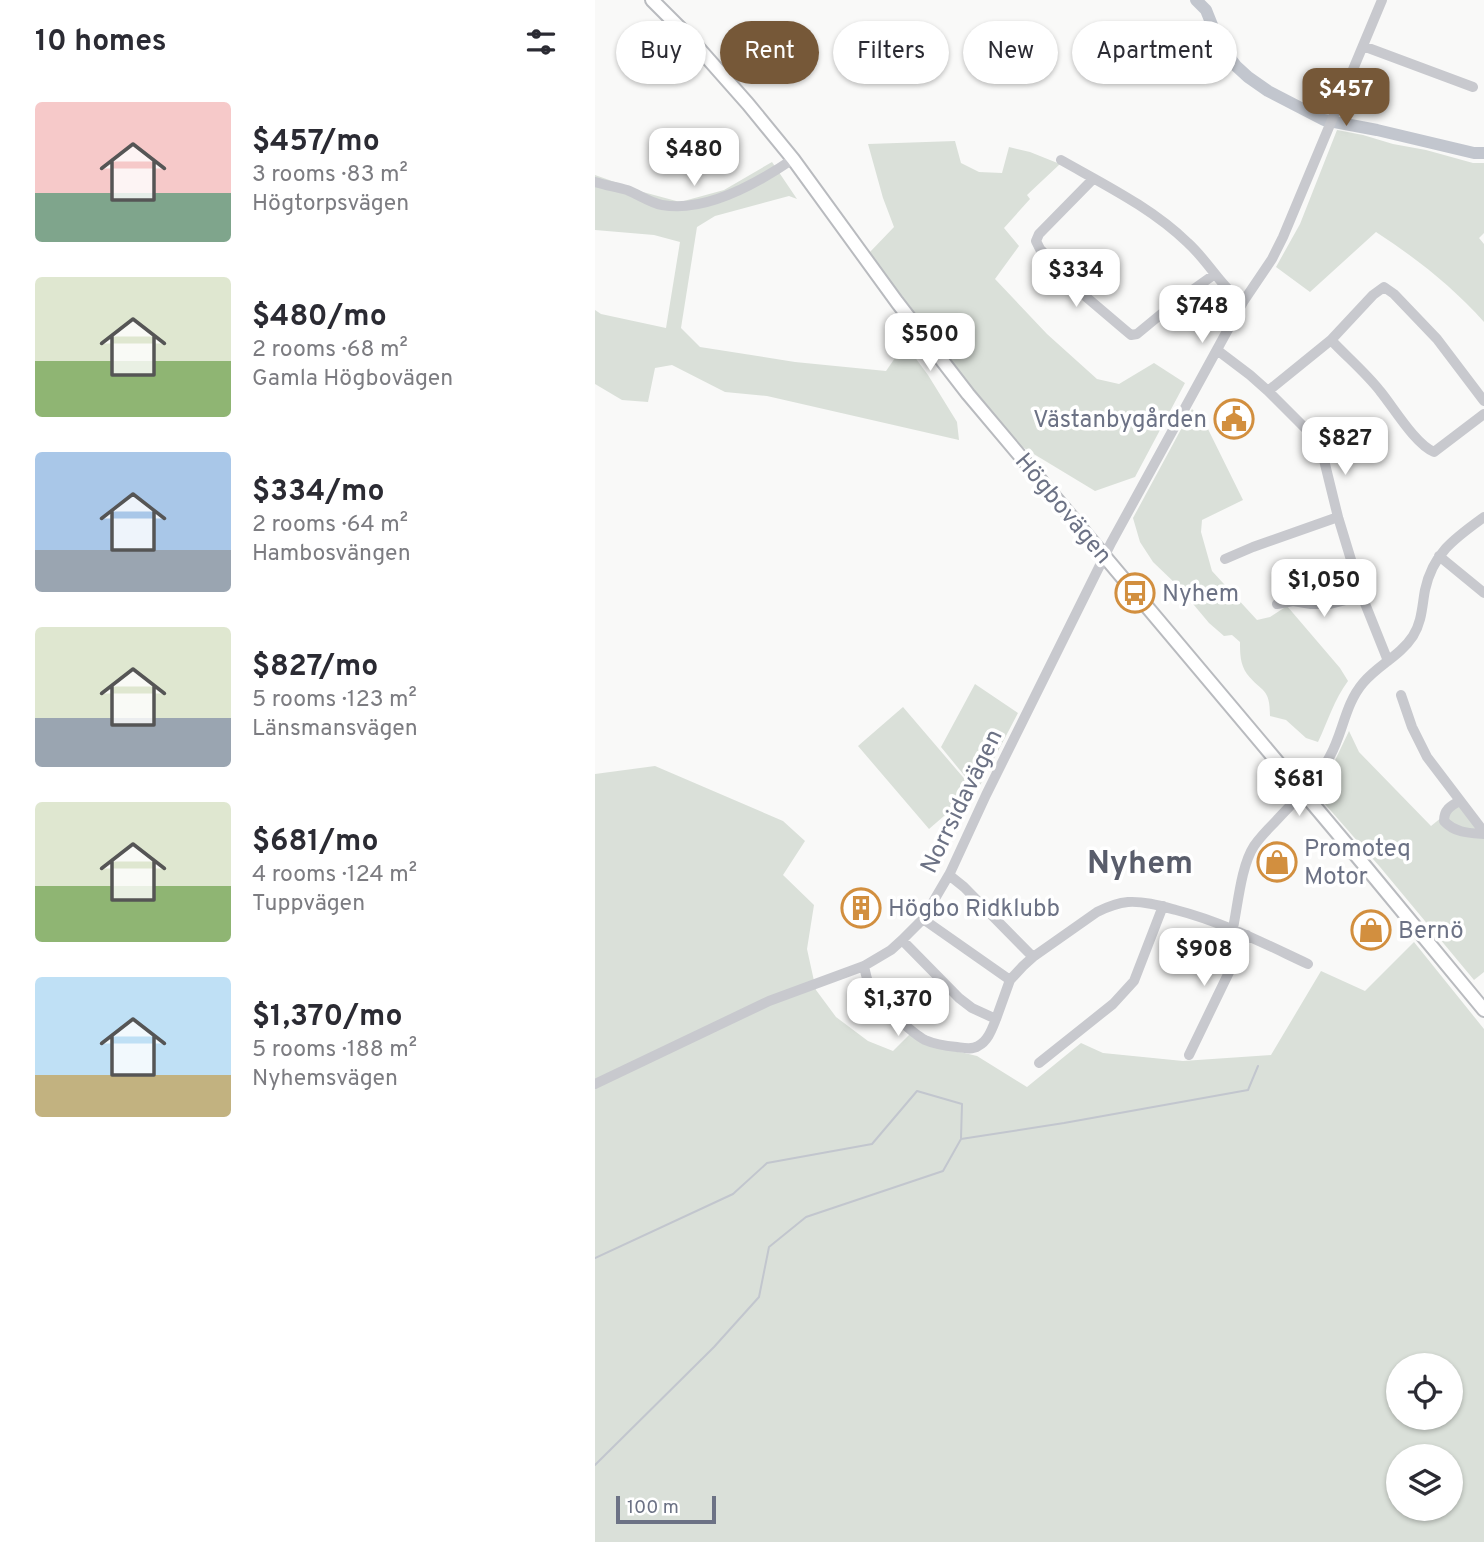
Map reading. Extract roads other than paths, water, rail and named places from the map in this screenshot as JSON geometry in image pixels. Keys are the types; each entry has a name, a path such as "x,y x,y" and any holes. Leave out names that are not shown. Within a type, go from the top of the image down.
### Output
{"main road":[{"name":"Högbovägen","path":"652,0 748,104 793,159 968,394 1484,1010"}],"street":[{"name":"Norrsidavägen","path":"595,1084 769,1001 864,966 902,940 923,919 949,876 986,795 1104,557 1243,302 1283,237 1382,0"},
{"path":"1363,46 1473,87"},
{"path":"595,182 627,190 660,205 685,206 716,199 753,184 793,159"},
{"path":"1061,160 1164,222 1190,244 1234,296 1243,302"},
{"path":"1093,179 1039,234 1036,241 1040,249 1084,296 1131,335 1137,334 1215,274"},
{"path":"1268,391 1331,340 1378,290 1384,287 1437,339 1484,401"},
{"path":"1331,340 1379,390 1430,451 1434,452 1484,414"},
{"path":"1217,350 1268,391 1308,430 1315,442 1324,460 1362,596 1388,661"},
{"path":"1225,559 1338,517"},
{"path":"1233,928 1250,853 1263,834 1314,779 1331,754 1353,697 1360,687 1405,647 1416,632 1429,576 1439,556 1453,541 1484,517"},
{"path":"1439,556 1484,593"},
{"path":"1277,604 1293,601 1330,604 1362,596"},
{"path":"1401,695 1412,727 1427,757 1484,833"},
{"path":"1460,801 1446,810 1444,821 1459,831 1484,833"},
{"path":"949,876 964,887 1033,957"},
{"path":"864,966 876,997 914,1032 927,1040 953,1047 972,1048 986,1040 1010,980 1023,966 1108,906 1131,902 1163,906 1200,916 1233,928 1308,964"},
{"path":"1039,1063 1113,1003 1134,981 1163,906"},
{"path":"923,919 1010,980"},
{"path":"1189,1055 1247,935"},
{"path":"902,940 959,998 972,1008 996,1019"}],"waterway":[{"path":"1196,0 1206,10 1220,45 1236,66 1268,91 1324,120 1484,153"},
{"path":"595,1465 714,1347 759,1297 769,1247 806,1217 943,1171 961,1139 1248,1090 1258,1066"},
{"path":"595,1258 733,1194 767,1163 872,1144 917,1091 962,1104 961,1138"}],"place":[{"name":"Västanbygården","path":"1234,419"},
{"name":"Nyhem","path":"1135,593"},
{"name":"Promoteq Motor","path":"1277,862"},
{"name":"Högbo Ridklubb","path":"861,908"},
{"name":"Bernö","path":"1371,930"}],"district":[{"name":"Nyhem","path":"1140,862"}]}
